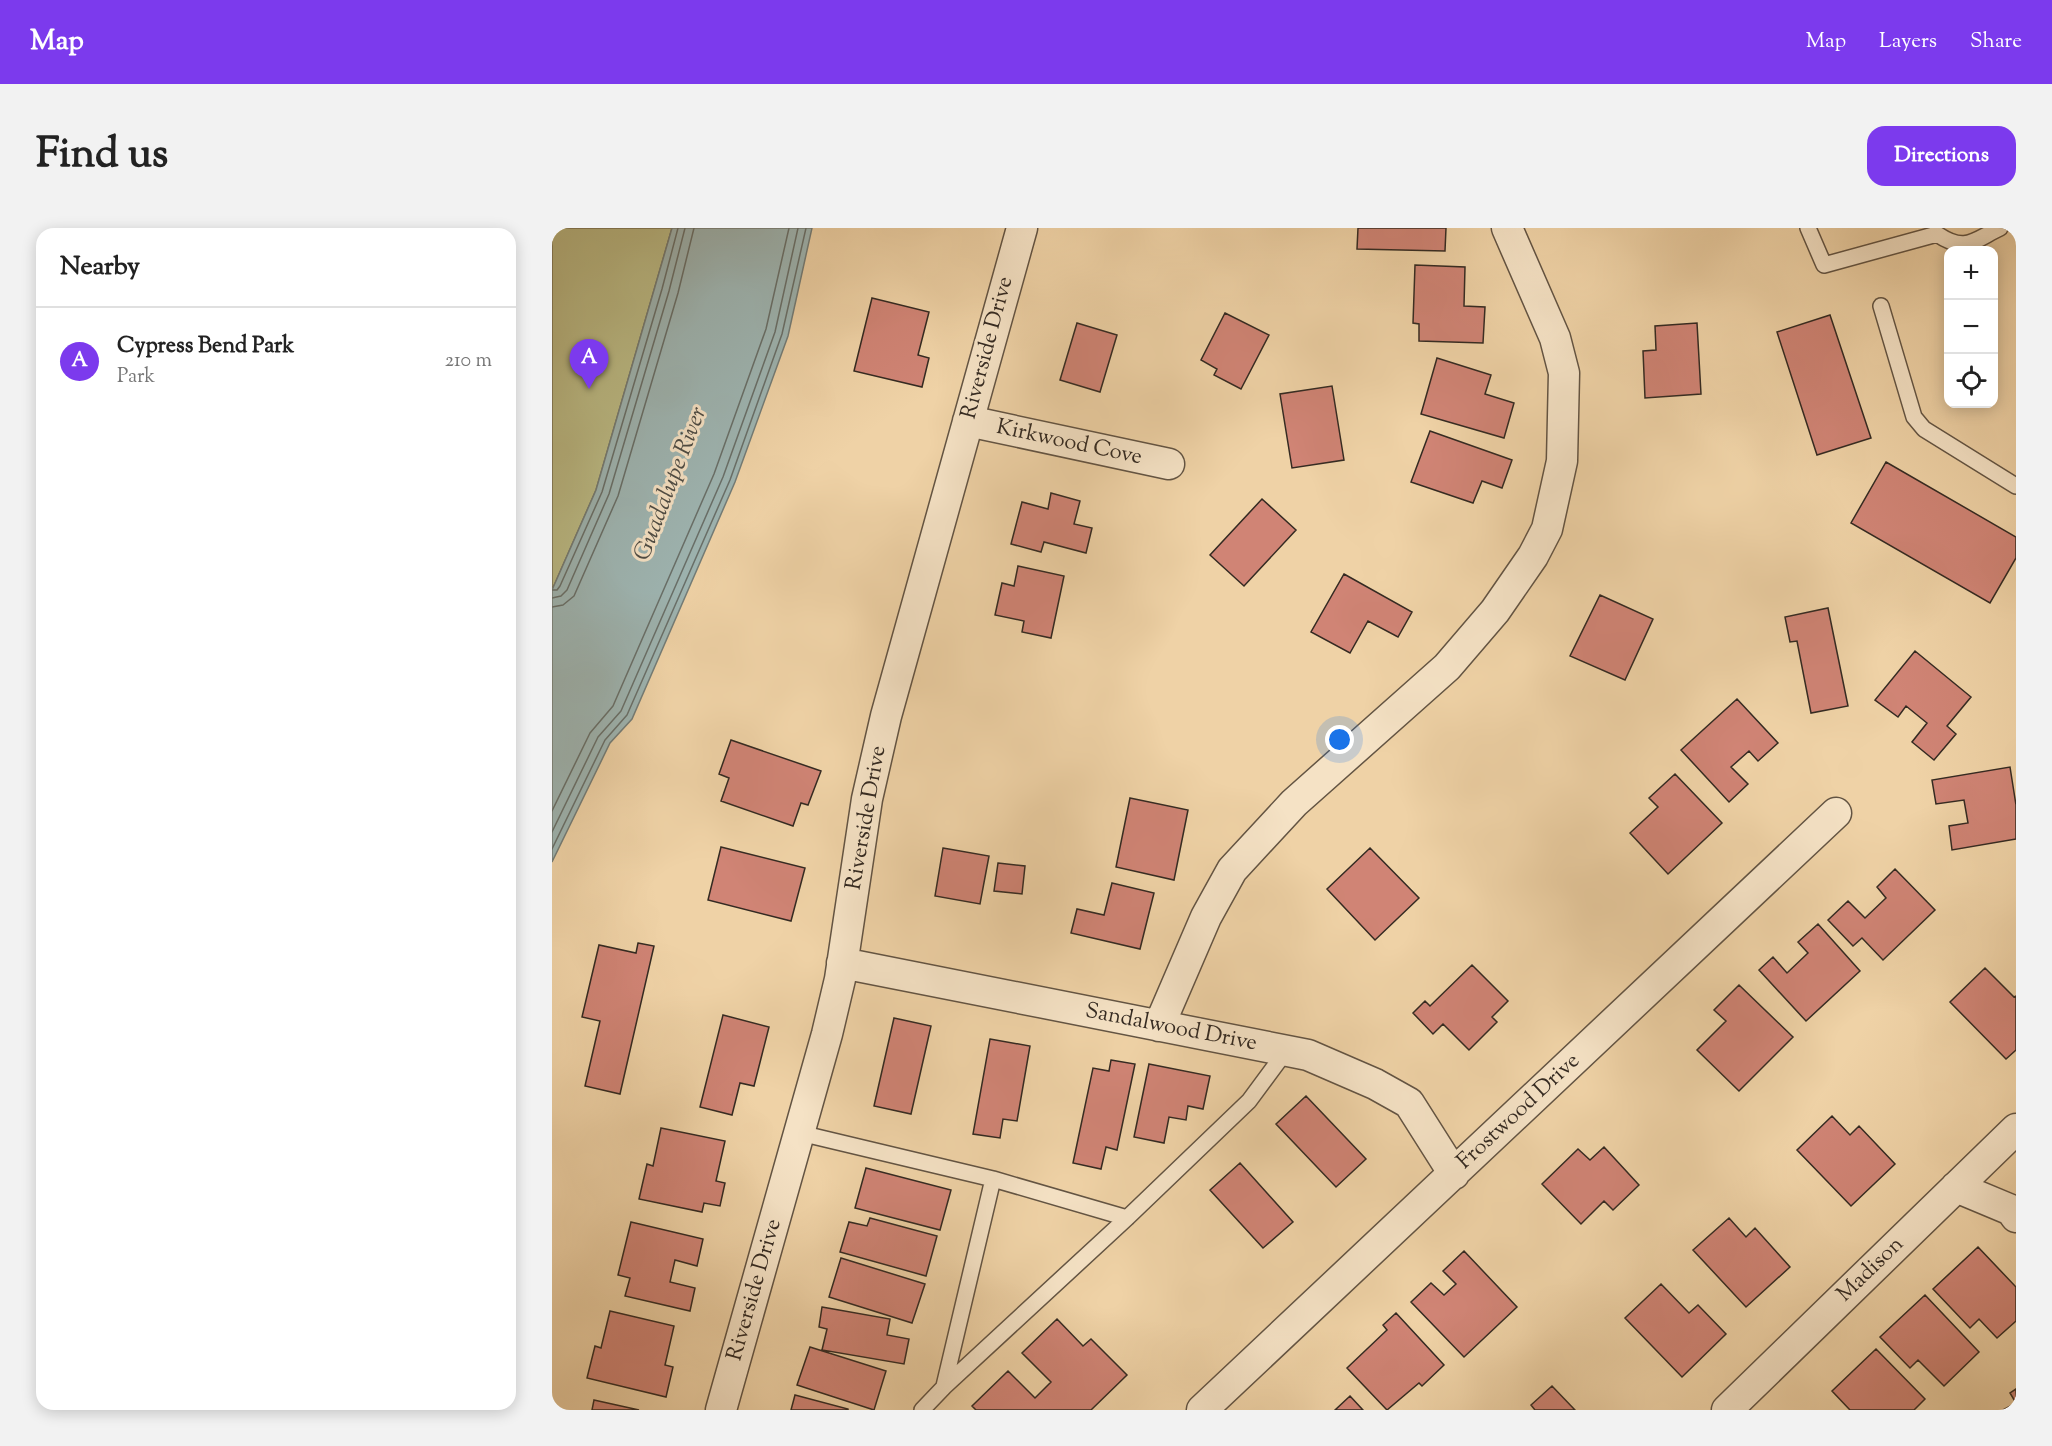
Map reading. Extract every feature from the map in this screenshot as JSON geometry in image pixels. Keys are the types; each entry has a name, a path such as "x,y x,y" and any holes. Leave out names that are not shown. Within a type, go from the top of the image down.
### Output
{"street":[{"name":"Riverside Drive","path":"721,1410 827,1034 842,963 869,789 886,716 1022,228"},
{"path":"1159,1026 1206,917 1232,870 1294,803 1447,667 1495,611 1533,556 1547,529 1562,462 1564,374 1555,338 1507,228"},
{"name":"Kirkwood Cove","path":"968,421 1169,464"},
{"name":"Frostwood Drive","path":"1202,1410 1836,813"},
{"name":"Sandalwood Drive","path":"842,963 1308,1055 1343,1069 1409,1103 1454,1174"},
{"name":"Madison","path":"1727,1410 2016,1129"},
{"path":"1956,1187 2012,1210 2016,1217"}],"lane":[{"path":"1808,228 1824,265 1938,231 1952,244 1964,245 2000,228"},
{"path":"1881,306 1914,417 1924,429 2016,486"},
{"path":"922,1410 1249,1101 1286,1051"},
{"path":"800,1133 993,1179 1127,1218"},
{"path":"944,1387 993,1179"}],"green space":[{"path":"552,228 672,228 596,490 552,590"}],"water":[{"name":"Guadalupe River","path":"672,228 812,228 788,336 735,482 632,719 610,743 552,862 552,590 596,490"}],"building":[{"path":"1358,228 1446,228 1445,251 1357,249"},
{"path":"1415,265 1465,267 1464,306 1485,307 1483,343 1419,341 1419,324 1413,323"},
{"path":"872,298 929,312 918,355 929,358 922,387 854,371"},
{"path":"1225,313 1269,335 1241,389 1214,375 1217,369 1201,360"},
{"path":"1830,315 1871,438 1817,455 1777,332"},
{"path":"1077,323 1117,335 1100,392 1060,380"},
{"path":"1697,323 1701,394 1645,398 1643,351 1656,350 1655,326"},
{"path":"1437,358 1491,375 1485,394 1514,403 1504,438 1421,414"},
{"path":"1332,386 1344,460 1292,468 1280,394"},
{"path":"1430,431 1512,460 1502,488 1482,481 1473,503 1411,482"},
{"path":"1886,462 2016,537 2016,558 1990,603 1851,523"},
{"path":"1051,493 1080,501 1074,524 1092,528 1086,553 1044,542 1041,552 1011,544 1022,502 1048,509"},
{"path":"1262,499 1296,530 1244,586 1210,555"},
{"path":"1018,566 1064,576 1051,638 1022,632 1024,621 995,615 1002,583 1014,586"},
{"path":"1344,574 1412,612 1398,637 1368,621 1350,653 1311,632"},
{"path":"1600,595 1653,619 1625,680 1570,656"},
{"path":"1828,608 1848,706 1811,713 1797,641 1790,642 1785,617"},
{"path":"1915,651 1971,697 1947,726 1956,734 1934,760 1912,742 1927,723 1906,706 1898,717 1875,700"},
{"path":"1737,699 1778,743 1758,761 1749,751 1731,767 1748,784 1729,802 1681,750"},
{"path":"731,740 821,771 808,805 801,803 793,826 721,801 729,778 719,774"},
{"path":"2010,767 2016,805 2016,839 1952,850 1949,826 1968,823 1964,800 1936,804 1932,780"},
{"path":"1675,774 1722,823 1668,874 1630,833 1658,807 1649,798"},
{"path":"1130,798 1188,810 1174,880 1116,867"},
{"path":"721,847 805,868 791,921 708,900"},
{"path":"943,848 989,856 980,904 935,896"},
{"path":"1370,848 1419,898 1375,940 1327,889"},
{"path":"998,863 1025,866 1022,894 994,891"},
{"path":"1895,869 1935,910 1883,960 1862,938 1853,946 1828,920 1848,901 1865,918 1886,898 1877,887"},
{"path":"1112,883 1154,893 1140,949 1071,933 1077,909 1104,915"},
{"path":"1818,924 1860,971 1806,1021 1759,970 1773,957 1787,973 1808,953 1798,942"},
{"path":"638,943 654,946 620,1094 585,1086 600,1021 582,1017 599,945 636,953"},
{"path":"1472,965 1508,1001 1492,1017 1497,1022 1469,1050 1443,1024 1433,1034 1413,1013 1425,1001 1430,1006"},
{"path":"1985,968 2014,997 2016,996 2016,1050 2006,1059 1950,1002"},
{"path":"1739,985 1793,1037 1739,1091 1697,1050 1726,1021 1714,1010"},
{"path":"723,1015 769,1027 754,1086 740,1083 732,1115 700,1107"},
{"path":"894,1018 931,1026 911,1114 874,1106"},
{"path":"990,1039 1030,1046 1017,1121 1003,1119 1000,1138 973,1134"},
{"path":"1111,1060 1135,1064 1117,1150 1106,1147 1101,1169 1073,1163 1093,1068 1109,1071"},
{"path":"1149,1064 1210,1076 1203,1109 1188,1106 1186,1120 1169,1117 1164,1143 1134,1137"},
{"path":"1306,1096 1366,1159 1336,1187 1276,1124"},
{"path":"1832,1116 1850,1135 1859,1126 1895,1164 1851,1206 1797,1150"},
{"path":"661,1128 725,1141 716,1181 725,1183 720,1206 704,1203 702,1212 639,1199 647,1164 653,1166"},
{"path":"1604,1147 1639,1185 1613,1210 1604,1201 1581,1224 1542,1184 1578,1149 1590,1160"},
{"path":"1240,1163 1293,1222 1263,1248 1210,1190"},
{"path":"866,1168 951,1190 940,1230 855,1208"},
{"path":"870,1218 937,1236 926,1276 840,1252 849,1222 867,1226"},
{"path":"1729,1218 1746,1237 1755,1228 1790,1267 1746,1307 1693,1250"},
{"path":"631,1222 703,1239 697,1266 675,1260 670,1282 695,1288 690,1311 625,1296 630,1278 618,1275"},
{"path":"1978,1247 2016,1287 2016,1321 1997,1338 1979,1319 1970,1328 1933,1289"},
{"path":"1464,1251 1517,1307 1464,1357 1411,1302 1431,1283 1444,1295 1456,1284 1443,1271"},
{"path":"841,1258 925,1284 912,1323 829,1297"},
{"path":"1661,1284 1689,1313 1698,1305 1726,1334 1682,1377 1625,1318"},
{"path":"1925,1295 1979,1352 1944,1386 1918,1360 1910,1368 1880,1337"},
{"path":"822,1307 890,1319 887,1335 909,1339 904,1364 822,1350 827,1329 819,1327"},
{"path":"610,1311 674,1326 665,1365 673,1367 666,1397 587,1378 595,1346 601,1348"},
{"path":"1396,1313 1444,1365 1422,1386 1419,1383 1387,1410 1347,1368 1387,1330 1383,1325"},
{"path":"1057,1319 1083,1346 1091,1339 1127,1375 1091,1410 976,1410 972,1406 1008,1371 1035,1398 1051,1382 1022,1353"},
{"path":"810,1347 886,1371 874,1410 797,1385"},
{"path":"1876,1349 1925,1399 1914,1410 1850,1410 1832,1391"},
{"path":"1552,1386 1575,1410 1535,1410 1531,1405"},
{"path":"2016,1389 2016,1403 2010,1393"},
{"path":"795,1395 848,1409 848,1410 791,1410"},
{"path":"1350,1396 1363,1410 1335,1410"},
{"path":"594,1400 639,1410 592,1410"},
{"path":"2016,1403 2016,1410 2003,1410"}],"place":[{"name":"Cypress Bend Park","path":"589,389"}]}
